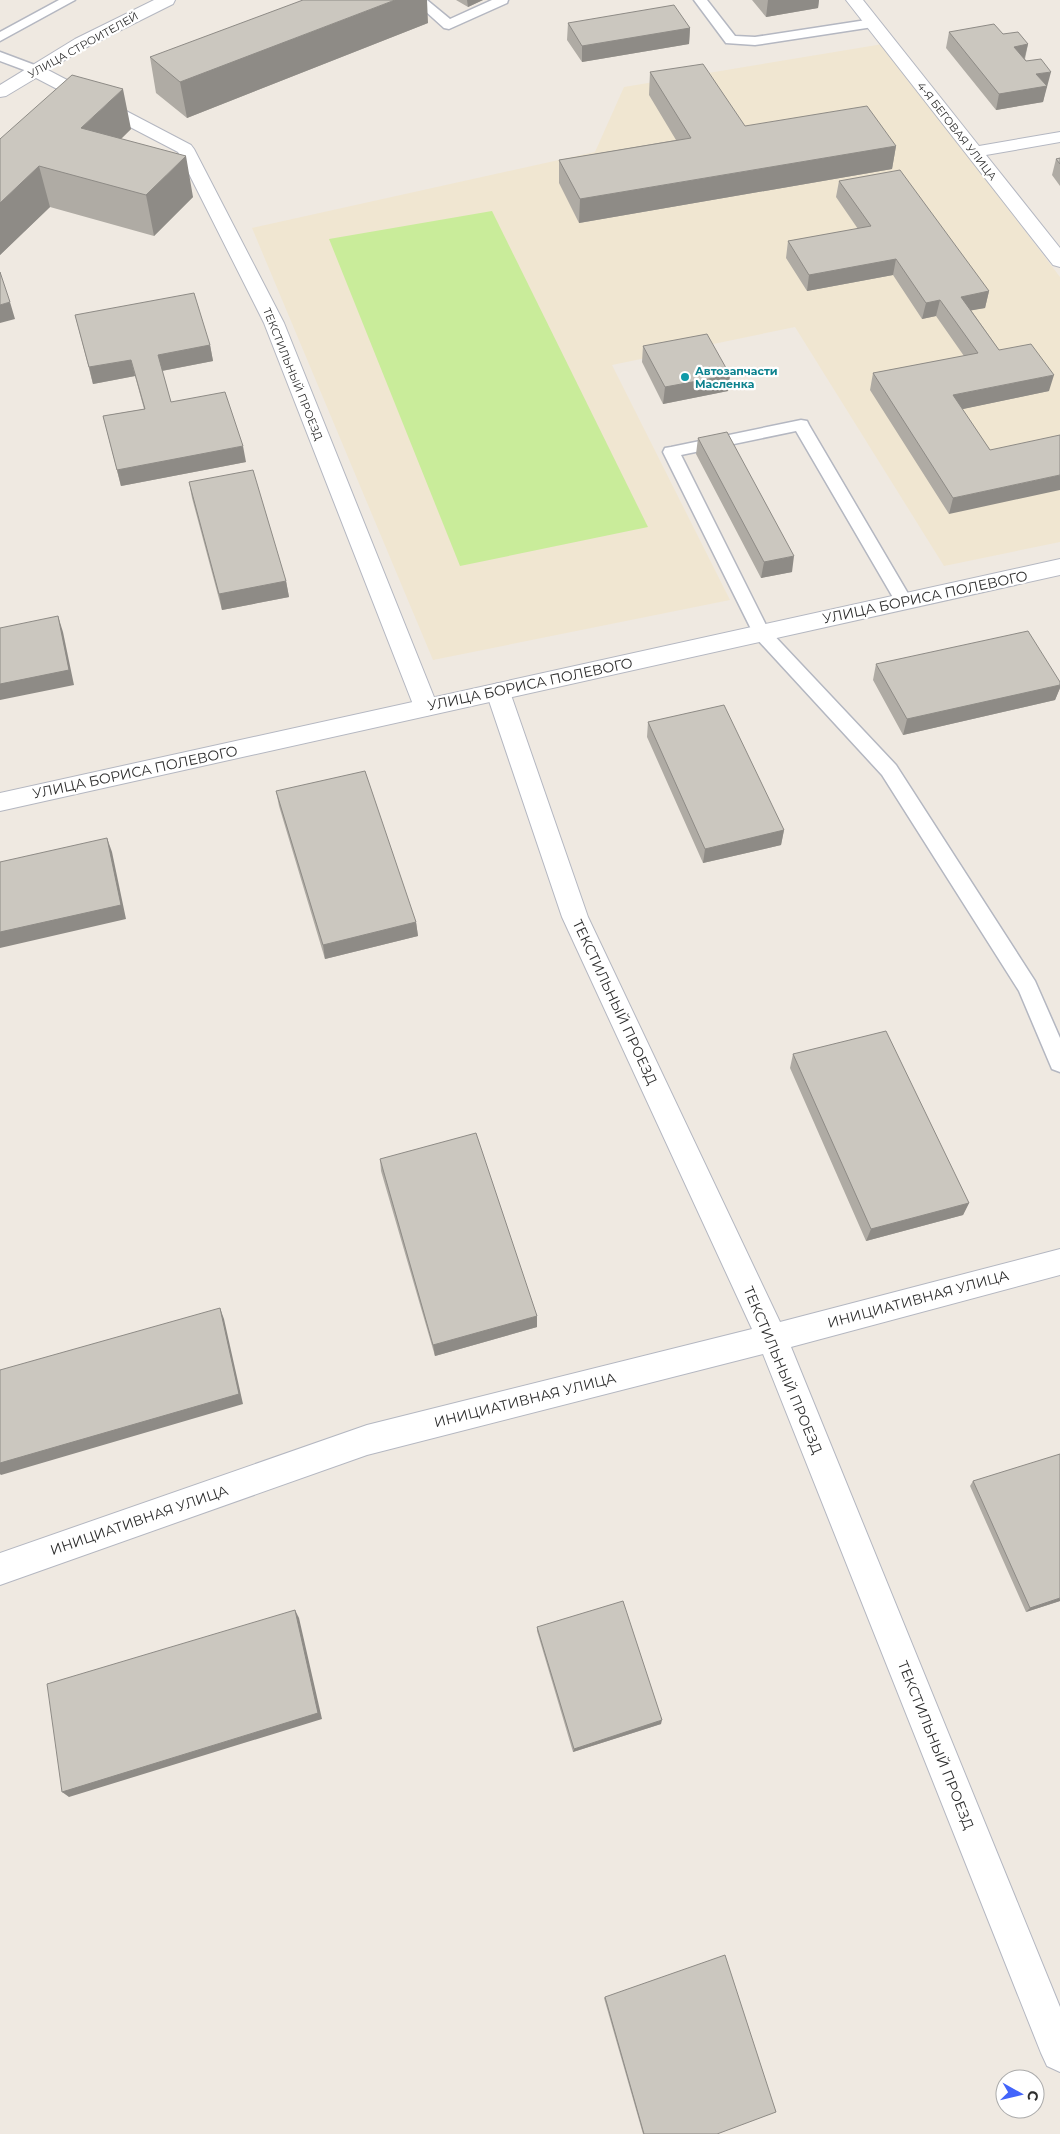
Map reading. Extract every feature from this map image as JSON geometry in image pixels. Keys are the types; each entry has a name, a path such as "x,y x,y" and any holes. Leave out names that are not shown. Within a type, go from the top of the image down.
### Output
{"street":[{"name":"УЛИЦА СТРОИТЕЛЕЙ","path":"0,92 81,43 167,0"},
{"name":"4-Я БЕГОВАЯ УЛИЦА","path":"854,0 1060,261"},
{"name":"ТЕКСТИЛЬНЫЙ ПРОЕЗД","path":"35,70 184,149 274,323 426,707"},
{"path":"974,152 1060,137"},
{"name":"УЛИЦА БОРИСА ПОЛЕВОГО","path":"0,802 1060,567"},
{"name":"ТЕКСТИЛЬНЫЙ ПРОЕЗД","path":"498,692 575,917 772,1338 1060,2053"},
{"name":"ИНИЦИАТИВНАЯ УЛИЦА","path":"0,1569 367,1440 772,1338 1060,1262"}],"lane":[{"path":"0,37 69,0"},
{"path":"418,0 449,25 502,0"},
{"path":"700,0 731,40 754,41 873,23"},
{"path":"0,56 35,70"},
{"path":"904,602 801,425 671,452 761,633 889,770 1028,987 1060,1063"}],"shaded area":[{"path":"883,44 1060,277 1060,542 944,566 795,327 612,365 730,600 433,660 252,228 595,152 624,87"}],"green space":[{"path":"492,211 648,527 460,566 329,239"}],"building":[{"path":"303,0 395,0 180,82 150,57"},
{"path":"674,5 690,28 582,46 568,23"},
{"path":"994,24 1003,34 1018,32 1028,44 1014,47 1026,61 1041,59 1051,72 1036,74 1047,86 999,94 949,32"},
{"path":"703,64 745,126 867,106 896,146 580,199 559,160 691,138 650,72"},
{"path":"72,75 123,89 81,128 186,156 146,195 39,166 0,203 0,139"},
{"path":"900,170 989,291 961,297 999,350 1031,344 1054,375 953,395 990,450 1060,435 1060,475 953,498 873,373 978,353 940,300 926,303 896,259 809,275 788,241 871,226 839,181"},
{"path":"0,272 10,302 0,305"},
{"path":"194,293 210,345 158,355 171,402 225,392 243,446 117,470 103,416 145,409 131,360 89,367 75,315"},
{"path":"707,334 730,375 665,387 643,346"},
{"path":"727,432 794,556 764,562 698,438"},
{"path":"253,470 286,581 219,594 189,482"},
{"path":"58,616 69,670 0,684 0,628"},
{"path":"1028,631 1060,682 1060,685 907,719 876,664"},
{"path":"724,705 784,830 705,849 648,722"},
{"path":"365,771 416,922 323,945 276,791"},
{"path":"107,838 121,905 0,932 0,862"},
{"path":"886,1031 969,1203 871,1229 793,1054"},
{"path":"476,1133 537,1316 433,1345 380,1159"},
{"path":"220,1308 239,1394 0,1463 0,1370"},
{"path":"1060,1454 1060,1598 1030,1608 973,1481"},
{"path":"623,1601 662,1720 574,1749 537,1627"},
{"path":"295,1610 318,1713 62,1792 47,1684"},
{"path":"725,1955 776,2112 717,2134 644,2134 605,1997"}],"place":[{"name":"Автозапчасти Масленка","path":"685,377"}]}
